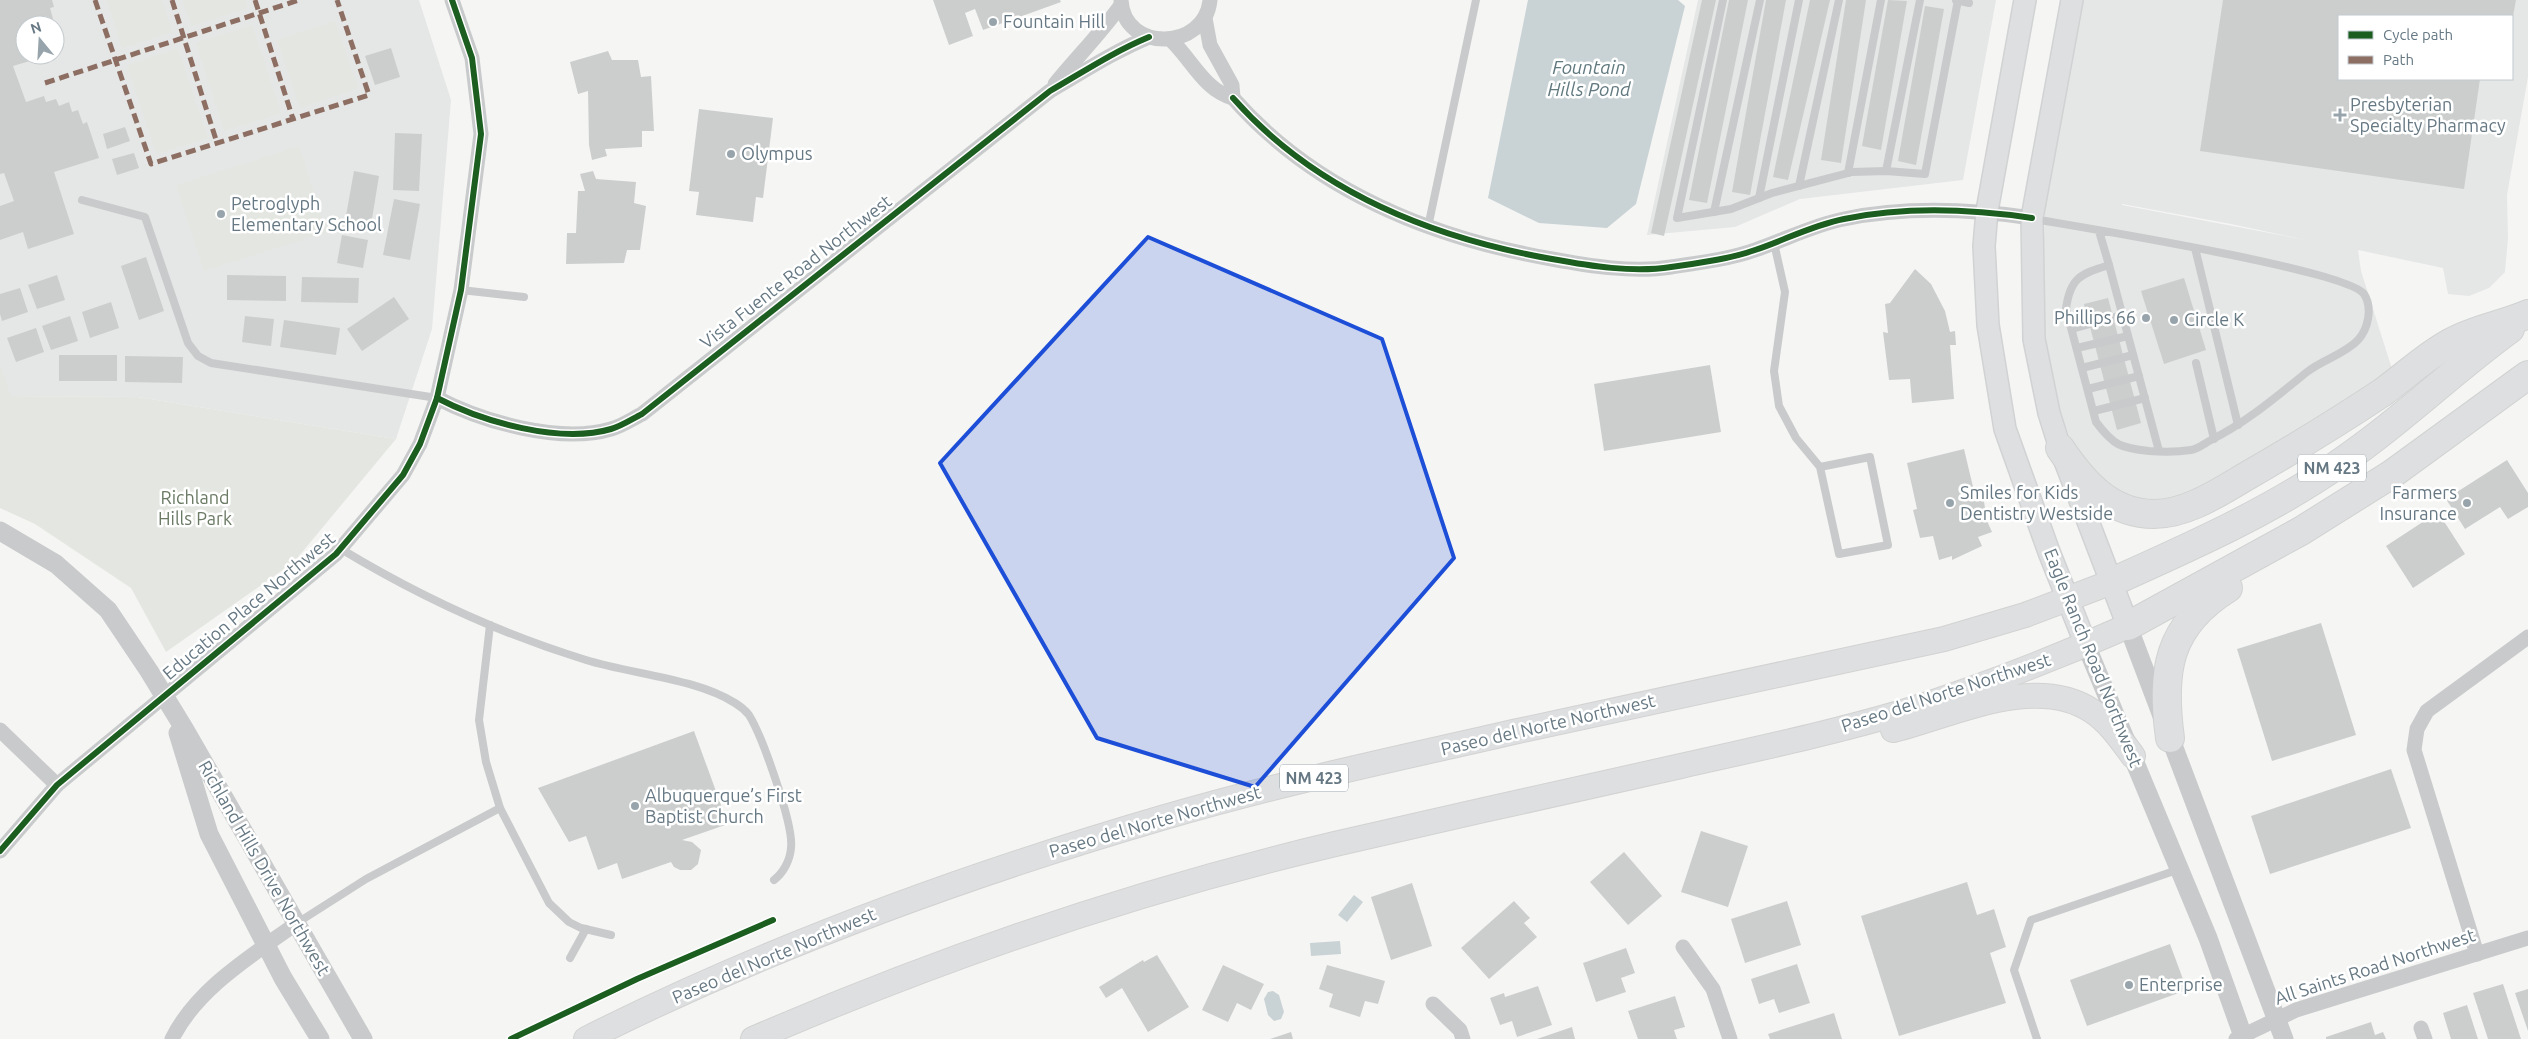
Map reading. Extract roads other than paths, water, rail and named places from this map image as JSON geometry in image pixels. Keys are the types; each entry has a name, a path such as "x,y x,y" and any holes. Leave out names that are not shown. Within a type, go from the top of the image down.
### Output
{"highway":[{"path":"2060,448 2076,472 2091,489 2110,502 2132,511 2155,514 2181,510 2224,490 2302,444 2384,390 2450,343 2528,315"},
{"name":"NM 423","path":"2112,582 2240,523 2293,494 2346,459 2528,315"},
{"name":"NM 423","path":"2128,626 2301,531 2392,474 2528,374"},
{"path":"2170,738 2166,711 2167,669 2174,648 2184,628 2200,609 2283,553 2392,474"}],"main road":[{"name":"Eagle Ranch Road Northwest","path":"2025,0 1987,211 1984,246 1988,325 2005,429 2086,645"},
{"path":"2072,0 2032,218 2034,339 2049,413 2060,448 2128,626"},
{"name":"NM 423","path":"2068,600 2112,582"},
{"name":"Paseo del Norte Northwest","path":"586,1039 719,976 818,935 944,888 1166,817 1385,761 1944,639 2068,600"},
{"name":"Paseo del Norte Northwest","path":"753,1039 869,991 1084,915 1218,875 1335,844 1792,741 1907,710 2086,645 2128,626"},
{"path":"1792,741 1885,732 2004,698 2055,697 2075,702 2093,711 2112,729 2133,756"}],"street":[{"name":"Education Place Northwest","path":"0,850 57,785 341,548 403,475 420,444 437,398 461,290 481,134 472,58 452,0"},
{"path":"1121,2 1131,25 1149,37 1170,40 1184,36 1196,29 1204,18 1210,0"},
{"name":"Vista Fuente Road Northwest","path":"1050,91 1082,51 1101,33 1121,2"},
{"path":"1204,18 1210,45 1232,85 1233,98"},
{"name":"Vista Fuente Road Northwest","path":"437,398 467,413 554,434 582,434 611,429 642,414 1050,91 1117,50 1149,37"},
{"path":"1170,40 1189,59 1209,86 1220,94 1233,98 1265,131 1308,166 1357,195 1428,226 1471,241 1533,256 1601,266 1636,269 1670,268 1753,251 1820,225 1867,215 1922,211 1987,211 2032,218"},
{"name":"Richland Hills Drive Northwest","path":"0,532 56,564 108,610 164,697 363,1039"},
{"path":"2128,626 2284,1039"},
{"path":"2477,954 2414,750 2418,729 2427,711 2528,637"},
{"name":"Eagle Ranch Road Northwest","path":"2086,645 2208,938 2241,1038"},
{"name":"Richland Hills Drive Northwest","path":"164,697 177,729 209,834 266,945 320,1039"},
{"path":"0,730 57,785"},
{"path":"172,1039 179,1025 212,987 297,923"},
{"name":"All Saints Road Northwest","path":"2241,1038 2296,1010 2528,938"},
{"path":"1683,947 1713,989 1730,1039"},
{"path":"1433,1004 1460,1030 1463,1039"}],"lane":[{"path":"1428,226 1476,0"},
{"path":"1723,0 1677,218 1732,209 1759,198 1848,173 1886,171 1925,174 1957,0 1969,3"},
{"path":"1714,212 1760,0"},
{"path":"1759,198 1799,0"},
{"path":"1799,186 1839,0"},
{"path":"1848,173 1881,0"},
{"path":"1886,171 1920,0"},
{"path":"82,200 145,217 188,343 198,356 212,363 437,398"},
{"path":"2032,218 2195,248 2338,279 2358,288 2365,296 2368,312 2367,326 2357,341 2308,371 2238,425 2192,450 2159,451 2124,448 2106,436 2096,422 2066,309 2067,298 2074,283 2082,274 2109,265"},
{"path":"2099,230 2159,451"},
{"path":"1774,243 1785,292 1774,371 1779,406 1796,438 1820,467 1839,554 1888,545 1870,457 1820,467"},
{"path":"2195,248 2238,425"},
{"path":"461,290 524,297"},
{"path":"2072,329 2122,315"},
{"path":"2077,348 2128,336"},
{"path":"2082,368 2133,355"},
{"path":"2196,363 2214,438"},
{"path":"2088,389 2139,376"},
{"path":"2094,412 2144,398"},
{"path":"341,548 372,567 490,625 587,660 703,689 743,708 754,726 783,802 792,835 791,849 787,862 782,874 774,880"},
{"path":"490,625 478,720 486,762 500,808 549,903 569,922 586,929 611,935"},
{"path":"297,923 366,879 500,808"},
{"path":"2037,1039 2014,970 2031,920 2180,869"},
{"path":"570,958 586,929"}],"water":[{"name":"Fountain Hills Pond","path":"1528,0 1678,0 1685,6 1636,204 1607,228 1539,223 1488,198"},
{"path":"1354,895 1363,902 1347,922 1338,915"},
{"path":"1340,941 1341,954 1311,956 1310,943"},
{"path":"1273,991 1279,995 1284,1012 1281,1019 1274,1021 1268,1015 1264,999 1268,992"}],"place":[{"name":"Fountain Hill","path":"993,22"},
{"name":"Presbyterian Specialty Pharmacy","path":"2340,115"},
{"name":"Olympus","path":"731,154"},
{"name":"Petroglyph Elementary School","path":"221,214"},
{"name":"Phillips 66","path":"2146,318"},
{"name":"Circle K","path":"2174,320"},
{"name":"Smiles for Kids Dentistry Westside","path":"1950,503"},
{"name":"Farmers Insurance","path":"2467,503"},
{"name":"Albuquerque’s First Baptist Church","path":"635,806"},
{"name":"Enterprise","path":"2129,985"}],"park label":[{"name":"Richland Hills Park","path":"195,508"}]}
